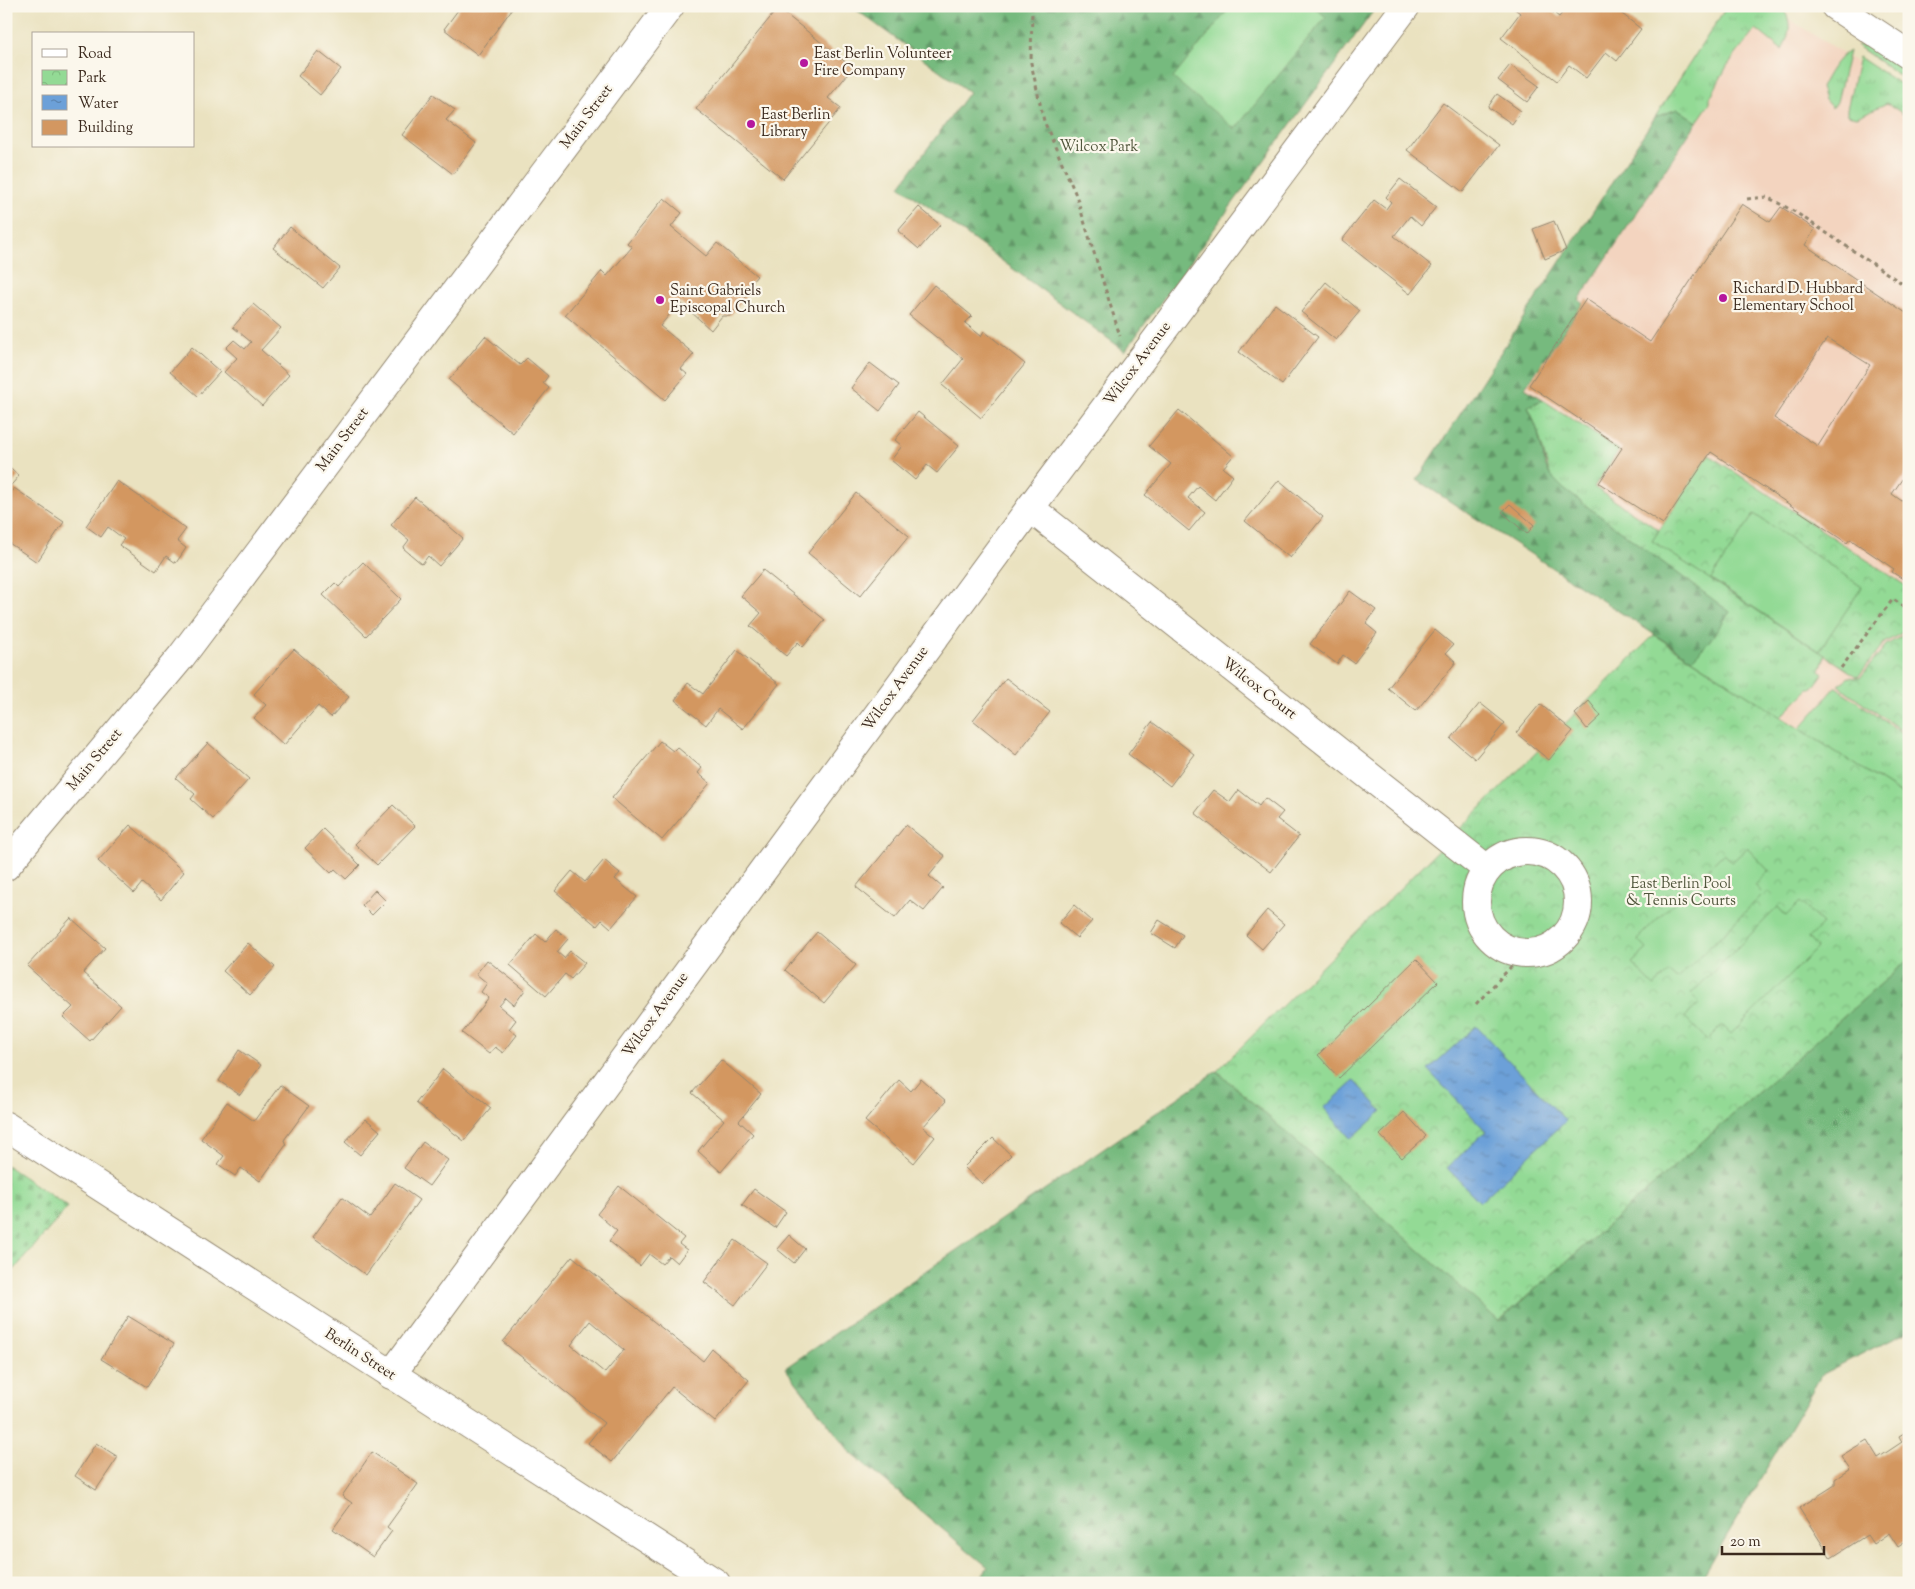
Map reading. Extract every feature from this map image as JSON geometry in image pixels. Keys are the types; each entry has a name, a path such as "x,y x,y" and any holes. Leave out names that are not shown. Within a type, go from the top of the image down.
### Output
{"street":[{"name":"Main Street","path":"6,866 181,657 670,6"},
{"name":"Wilcox Avenue","path":"391,1375 1030,508 1406,6"},
{"path":"1835,6 1909,55"},
{"name":"Wilcox Court","path":"1030,508 1487,869"},
{"path":"1531,851 1547,855 1561,863 1571,876 1577,891 1579,907 1570,929 1554,946 1539,953 1523,954 1508,950 1494,942 1483,930 1477,915 1475,899 1479,883 1487,869 1499,859 1515,852 1531,851"},
{"name":"Berlin Street","path":"6,1126 716,1583"}],"path":[{"path":"1032,6 1031,64 1044,121 1076,196 1132,372"},
{"path":"1747,199 1768,197 1795,212 1909,288"},
{"path":"1841,668 1893,599 1909,610"},
{"path":"1476,1004 1523,954"}],"shaded area":[{"name":"Richard D. Hubbard Elementary School","path":"1727,6 1769,6 1909,96 1909,799 1417,480"}],"green space":[{"name":"Wilcox Park","path":"851,6 1377,6 1125,351 900,186 969,92"},
{"path":"1231,6 1313,6 1326,17 1235,129 1173,78"},
{"path":"1727,6 1779,6 1789,21 1789,33 1782,50 1756,29 1727,66 1710,98 1710,103 1697,122 1678,109 1655,117"},
{"path":"1856,45 1870,46 1909,70 1909,82"},
{"path":"1849,51 1837,102 1832,108 1825,100 1821,88 1836,62"},
{"path":"1859,57 1909,90 1909,118 1887,103 1857,117 1847,115"},
{"path":"1678,109 1697,122 1579,300 1583,303 1525,388 1543,400 1528,406 1537,429 1550,475 1565,490 1730,612 1708,643 1692,659 1417,480 1655,117"},
{"path":"1543,400 1619,450 1594,487 1659,530 1653,541 1825,655 1820,671 1823,674 1812,689 1809,689 1781,717 1692,659 1708,643 1550,475 1537,429 1528,406"},
{"path":"1709,455 1909,588 1909,629 1884,643 1858,677 1652,541"},
{"path":"1754,514 1862,587 1819,651 1711,579"},
{"path":"1909,632 1909,736 1838,685 1849,677 1860,678 1886,645"},
{"name":"East Berlin Pool & Tennis Courts","path":"1654,635 1909,799 1909,959 1499,1321 1217,1071"},
{"path":"1836,687 1909,738 1909,799 1799,729"},
{"path":"1747,848 1769,871 1755,885 1763,894 1677,979 1669,972 1654,986 1632,963 1647,949 1637,939 1723,854 1732,862"},
{"path":"1800,902 1823,924 1808,938 1817,948 1731,1034 1722,1025 1707,1040 1685,1017 1700,1003 1691,994 1778,907 1786,916"},
{"path":"1909,959 1909,1330 1822,1374 1699,1583 977,1583 988,1567 851,1453 785,1368 1217,1071 1499,1321"},
{"path":"6,1165 68,1207 6,1279"}],"water":[{"path":"1476,1026 1566,1121 1480,1202 1447,1168 1486,1131 1428,1070"},
{"path":"1354,1081 1382,1111 1351,1139 1324,1108"}],"building":[{"path":"461,6 509,6 512,9 478,55 444,29"},
{"path":"1511,6 1545,6 1559,17 1568,6 1612,6 1641,29 1617,61 1606,52 1586,78 1569,65 1557,81 1501,38 1520,13"},
{"path":"778,8 853,68 828,98 841,108 783,179 696,109"},
{"path":"318,51 341,69 320,95 298,76"},
{"path":"1510,65 1539,86 1527,102 1498,80"},
{"path":"433,94 455,110 446,120 476,143 453,174 402,135"},
{"path":"1497,94 1521,111 1512,124 1488,107"},
{"path":"1443,103 1499,145 1463,192 1407,150"},
{"path":"1400,179 1436,207 1421,226 1410,216 1394,236 1432,266 1410,294 1342,240 1374,200 1386,209 1391,202 1386,197"},
{"name":"Saint Gabriels Episcopal Church","path":"664,198 682,213 671,227 706,256 717,243 757,276 745,290 746,297 730,316 722,316 711,330 680,302 660,326 694,354 681,369 687,374 665,400 565,315 602,271 607,276 632,247 627,243"},
{"path":"1742,204 1770,222 1781,207 1815,229 1805,245 1909,315 1909,469 1892,494 1909,506 1909,583 1892,572 1894,569 1850,539 1847,543 1711,452 1663,524 1599,483 1622,448 1529,385 1586,299 1650,342","holes":["1827,338 1870,365 1818,446 1774,418"]},
{"path":"919,207 940,225 919,249 898,231"},
{"path":"1554,221 1566,250 1545,259 1533,229"},
{"path":"290,227 340,268 323,288 273,248"},
{"path":"1326,282 1360,311 1336,340 1301,312"},
{"path":"934,285 972,316 965,323 981,336 984,331 1025,364 981,418 942,385 963,359 909,315"},
{"path":"253,304 281,328 261,350 289,375 262,406 224,372 237,358 226,348 234,340 245,349 251,342 233,327"},
{"path":"1275,304 1318,337 1282,385 1239,352"},
{"path":"485,336 520,365 527,358 548,376 543,383 549,388 513,433 449,380"},
{"path":"192,347 220,372 198,396 170,372"},
{"path":"870,363 899,385 880,411 851,388"},
{"path":"1179,410 1233,456 1223,468 1233,476 1215,500 1198,486 1188,498 1205,512 1189,531 1145,495 1171,464 1149,446"},
{"path":"918,412 959,446 937,473 927,465 915,480 891,460 902,446 895,440"},
{"path":"6,465 19,476 6,491"},
{"path":"1279,480 1323,517 1290,558 1245,521"},
{"path":"117,481 186,529 177,541 186,548 176,563 166,556 156,571 119,545 124,539 108,527 101,537 86,526"},
{"path":"14,488 64,522 37,562 6,541 6,500"},
{"path":"856,493 909,536 860,596 808,553"},
{"path":"415,497 463,538 439,566 428,556 422,564 403,548 409,540 391,525"},
{"path":"1510,504 1534,525 1527,534 1502,512"},
{"path":"363,562 401,599 366,636 323,595 335,583 339,587"},
{"path":"763,570 825,620 803,647 798,642 786,656 750,626 761,613 741,596"},
{"path":"1350,591 1376,610 1366,624 1377,633 1354,663 1343,655 1337,664 1310,644"},
{"path":"1435,630 1453,645 1446,653 1456,662 1416,711 1388,688"},
{"path":"294,649 349,697 331,717 318,706 284,745 254,718 266,705 254,694"},
{"path":"737,650 779,684 743,729 718,709 706,725 675,700 688,683 703,694"},
{"path":"1006,678 1050,712 1016,755 973,720"},
{"path":"1589,701 1601,716 1587,729 1575,714"},
{"path":"1480,703 1505,723 1475,759 1451,739"},
{"path":"1540,704 1573,731 1549,760 1516,733"},
{"path":"1152,722 1194,754 1170,786 1128,754"},
{"path":"660,741 673,751 677,747 702,768 698,773 710,783 662,840 612,798"},
{"path":"208,743 249,779 213,819 191,799 195,794 176,778"},
{"path":"1213,790 1230,802 1239,790 1259,806 1265,798 1283,812 1277,819 1299,836 1271,872 1195,813"},
{"path":"393,805 415,826 377,865 355,844"},
{"path":"130,825 184,872 161,900 142,883 134,893 98,861"},
{"path":"906,825 945,856 929,876 943,888 924,911 910,900 895,918 856,887"},
{"path":"323,829 360,865 346,879 335,869 331,873 305,848"},
{"path":"604,860 620,873 615,879 637,897 611,928 602,920 597,926 555,891 572,871 585,882"},
{"path":"375,890 386,901 372,915 362,905"},
{"path":"1074,905 1092,921 1077,938 1059,923"},
{"path":"1267,910 1284,924 1262,949 1246,935"},
{"path":"71,918 105,948 83,973 121,1006 90,1041 63,1017 73,1007 27,966"},
{"path":"1159,920 1183,935 1175,948 1151,933"},
{"path":"556,929 568,939 557,952 564,958 570,951 585,963 571,979 565,974 546,996 510,965 536,934 545,942"},
{"path":"817,932 856,965 824,1003 785,970"},
{"path":"248,943 275,967 250,995 223,971"},
{"path":"1416,959 1438,982 1339,1078 1318,1055"},
{"path":"487,960 525,990 514,1005 506,998 499,1006 516,1020 509,1029 517,1035 503,1053 495,1047 489,1054 462,1033 489,998 481,992 487,983 476,974"},
{"path":"239,1050 261,1065 240,1095 219,1081"},
{"path":"721,1060 761,1094 739,1121 753,1134 721,1172 698,1151 724,1120 692,1093"},
{"path":"443,1069 491,1108 464,1141 416,1103"},
{"path":"921,1079 946,1101 923,1127 935,1137 914,1163 865,1121 899,1080 911,1091"},
{"path":"280,1085 309,1106 284,1140 286,1145 260,1181 241,1168 235,1176 218,1164 224,1156 201,1139 227,1102 254,1121"},
{"path":"1404,1112 1426,1136 1402,1158 1380,1135"},
{"path":"366,1119 380,1131 360,1155 345,1142"},
{"path":"993,1138 1011,1155 982,1184 964,1167"},
{"path":"423,1142 448,1160 429,1186 404,1168"},
{"path":"395,1183 419,1200 366,1275 313,1237 342,1197 370,1218"},
{"path":"619,1186 684,1238 679,1244 687,1250 677,1263 669,1256 662,1264 649,1254 640,1266 609,1241 617,1231 597,1214"},
{"path":"754,1189 786,1212 775,1228 742,1205"},
{"path":"789,1235 805,1249 794,1263 777,1249"},
{"path":"735,1240 767,1263 735,1305 704,1282"},
{"path":"572,1256 703,1361 712,1349 749,1380 715,1422 672,1387 612,1462 588,1443 604,1423 503,1342","holes":["590,1321 624,1350 605,1373 571,1345"]},
{"path":"128,1316 174,1344 147,1387 101,1359"},
{"path":"1909,1430 1909,1540 1898,1547 1889,1533 1873,1544 1867,1535 1831,1558 1799,1508 1835,1485 1835,1479 1850,1469 1841,1456 1867,1440 1878,1458 1902,1442 1899,1436"},
{"path":"96,1443 118,1457 96,1490 75,1476"},
{"path":"372,1452 418,1484 387,1527 392,1531 373,1557 333,1529 352,1503 342,1496"}],"place":[{"name":"East Berlin Volunteer Fire Company","path":"804,63"},
{"name":"East Berlin Library","path":"751,124"},
{"name":"Richard D. Hubbard Elementary School","path":"1723,298"},
{"name":"Saint Gabriels Episcopal Church","path":"660,300"}]}
